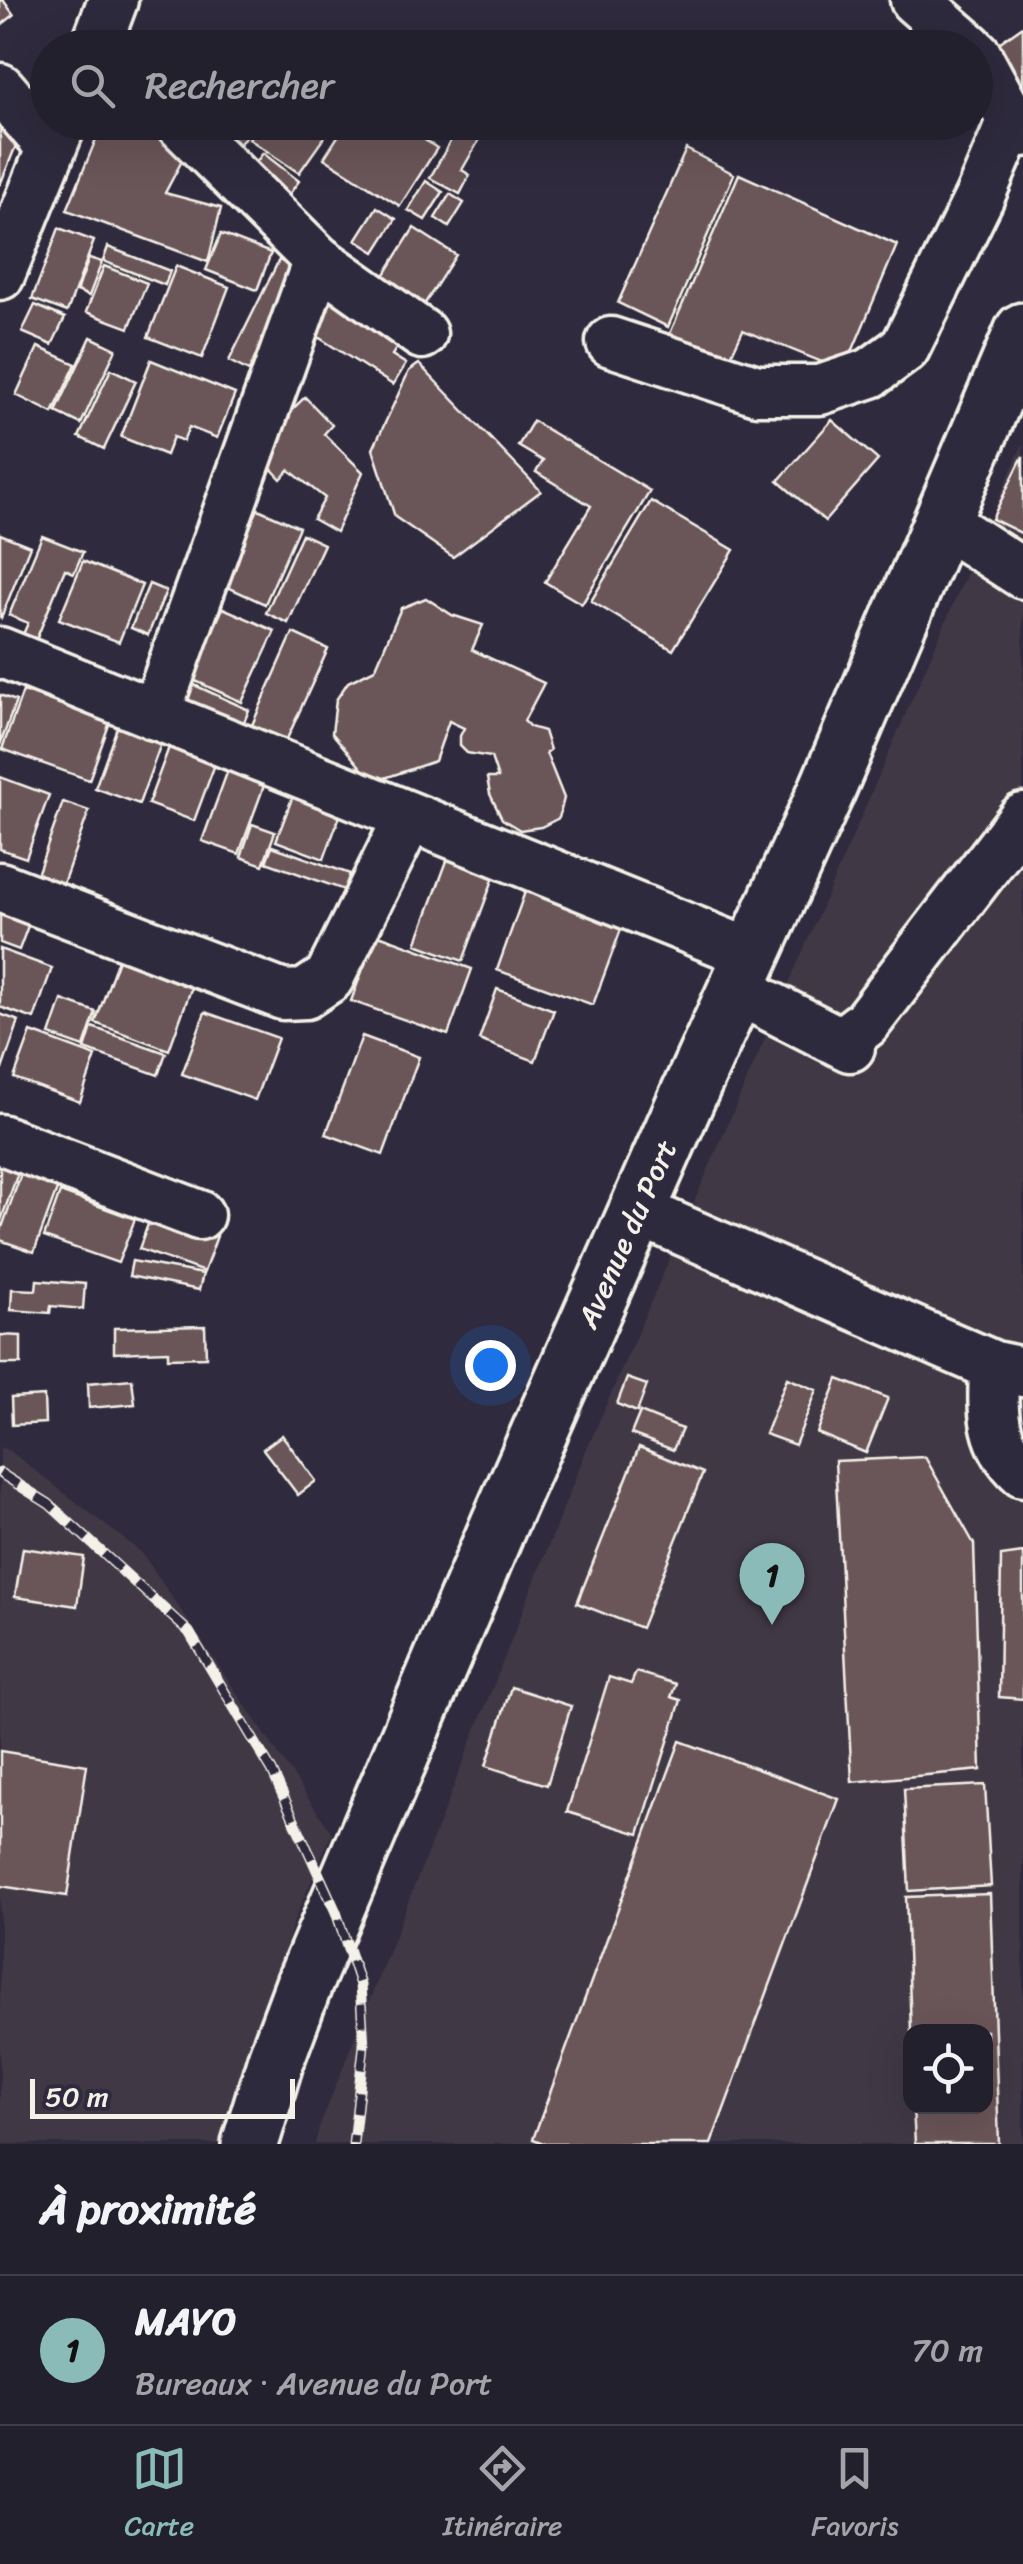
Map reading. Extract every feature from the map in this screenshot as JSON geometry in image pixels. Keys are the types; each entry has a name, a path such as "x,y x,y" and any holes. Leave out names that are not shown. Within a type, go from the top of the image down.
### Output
{"main road":[{"name":"Avenue du Port","path":"250,2144 304,1984 499,1524 827,790 1023,332"}],"street":[{"path":"103,30 113,0"},
{"path":"915,0 949,30"},
{"path":"612,342 757,390 820,390 871,374 905,348 1017,127 993,84"},
{"path":"0,88 30,113"},
{"path":"0,275 55,140"},
{"path":"197,140 318,260 422,334"},
{"path":"155,715 318,260"},
{"path":"941,521 1023,574"},
{"path":"0,652 409,817 745,972 850,1047 848,1037 866,1024 1023,818"},
{"path":"0,887 284,995 305,994 329,978 409,817"},
{"path":"0,1139 199,1215"},
{"path":"638,1211 1008,1369 992,1412 996,1434 1010,1460 1023,1472"}],"shaded area":[{"path":"1023,443 1023,2144 315,2144 583,1458"},
{"path":"0,1447 142,1553 332,1833 294,1921 220,2144 0,2144"}],"building":[{"path":"0,0 14,15 0,26"},
{"path":"1023,26 1023,90 993,47"},
{"path":"0,119 23,128 0,185"},
{"path":"96,140 165,140 185,155 165,193 221,208 208,262 67,210"},
{"path":"250,140 322,140 299,173"},
{"path":"336,140 425,140 437,148 400,206 324,158"},
{"path":"451,140 479,140 462,170 470,175 460,194 430,178"},
{"path":"686,149 734,174 668,327 618,303"},
{"path":"263,153 299,181 282,204 245,177"},
{"path":"739,174 897,245 844,371 743,330 727,364 668,338"},
{"path":"426,181 443,192 425,220 408,210"},
{"path":"450,194 464,203 449,227 435,218"},
{"path":"377,207 396,219 375,252 356,240"},
{"path":"59,228 94,241 67,312 32,299"},
{"path":"414,228 456,255 422,308 380,282"},
{"path":"221,234 271,253 257,290 206,270"},
{"path":"108,247 170,271 165,285 103,261"},
{"path":"89,258 102,262 89,296 77,291"},
{"path":"279,260 296,269 249,371 229,361"},
{"path":"104,266 147,283 129,328 86,312"},
{"path":"176,266 229,287 202,358 148,337"},
{"path":"332,286 406,333 392,355 406,364 393,385 304,328"},
{"path":"35,305 65,318 52,345 22,332"},
{"path":"91,337 116,349 81,424 56,412"},
{"path":"38,347 76,364 53,413 16,395"},
{"path":"151,360 235,394 217,438 189,427 183,441 173,437 166,455 121,437"},
{"path":"419,364 541,491 453,557 395,517 373,449 409,371"},
{"path":"111,369 136,381 104,449 79,437"},
{"path":"305,397 332,425 324,434 363,472 336,532 313,519 325,498 289,470 281,479 252,448"},
{"path":"832,420 878,460 825,521 778,481"},
{"path":"533,421 650,491 582,604 545,582 591,506 536,472 543,461 518,446"},
{"path":"1023,456 1023,534 992,519"},
{"path":"651,501 734,550 673,650 591,601"},
{"path":"258,509 299,527 265,604 223,585"},
{"path":"0,534 30,546 1,618 0,617"},
{"path":"302,534 324,544 288,623 266,613"},
{"path":"42,536 83,552 74,573 65,569 34,645 21,639 28,623 9,615"},
{"path":"83,561 142,585 119,642 59,619"},
{"path":"149,584 166,591 148,635 131,628"},
{"path":"426,598 452,615 483,625 472,650 544,683 524,721 544,731 550,750 546,753 564,798 559,818 541,827 520,830 502,819 487,778 498,778 491,757 467,753 460,746 464,728 449,721 435,761 373,782 332,733 336,700 348,682 375,669 401,608"},
{"path":"223,608 275,631 242,702 191,679"},
{"path":"293,633 328,649 286,741 252,725"},
{"path":"190,683 249,710 242,727 182,700"},
{"path":"23,691 110,722 89,780 2,749"},
{"path":"0,695 16,701 0,745"},
{"path":"123,711 167,727 139,804 95,788"},
{"path":"175,731 221,748 194,821 148,804"},
{"path":"232,759 269,772 239,854 202,841"},
{"path":"0,777 49,795 26,858 0,849"},
{"path":"298,782 346,799 324,859 276,841"},
{"path":"63,802 89,811 60,892 34,883"},
{"path":"252,824 275,832 263,865 241,857"},
{"path":"272,846 350,874 344,890 266,862"},
{"path":"451,850 498,866 463,961 416,944"},
{"path":"526,889 623,924 593,1005 497,970"},
{"path":"0,907 31,918 19,950 0,943"},
{"path":"376,934 472,969 448,1035 351,1001"},
{"path":"0,949 52,968 34,1019 0,1007"},
{"path":"121,951 195,978 169,1050 95,1023"},
{"path":"497,989 554,1010 535,1061 479,1040"},
{"path":"62,1000 96,1012 84,1047 50,1035"},
{"path":"205,1012 278,1038 255,1100 182,1074"},
{"path":"0,1014 19,1021 0,1075"},
{"path":"92,1027 166,1053 158,1075 85,1049"},
{"path":"31,1032 96,1056 80,1102 14,1078"},
{"path":"362,1036 419,1057 383,1155 326,1134"},
{"path":"0,1163 19,1170 0,1223"},
{"path":"22,1171 59,1184 34,1252 0,1240"},
{"path":"60,1192 135,1219 118,1263 44,1237"},
{"path":"152,1213 217,1236 204,1272 139,1249"},
{"path":"132,1261 203,1274 199,1290 129,1276"},
{"path":"37,1280 85,1284 83,1309 51,1306 50,1313 11,1310 12,1289 36,1290"},
{"path":"205,1326 206,1357 168,1358 168,1351 114,1353 114,1328"},
{"path":"0,1335 21,1336 21,1364 0,1364"},
{"path":"627,1378 647,1385 637,1412 617,1404"},
{"path":"787,1378 817,1390 795,1445 765,1434"},
{"path":"132,1379 135,1404 89,1408 88,1383"},
{"path":"838,1379 888,1398 866,1453 817,1433"},
{"path":"44,1396 45,1423 12,1425 11,1398"},
{"path":"640,1412 682,1429 673,1450 631,1434"},
{"path":"282,1435 316,1481 298,1495 263,1449"},
{"path":"639,1447 703,1473 641,1628 577,1603"},
{"path":"925,1457 974,1544 981,1770 852,1782 835,1461"},
{"path":"23,1548 84,1557 77,1606 15,1597"},
{"path":"1023,1553 1023,1699 999,1697 1001,1556"},
{"path":"636,1672 676,1684 671,1697 681,1700 639,1834 567,1812 609,1677 631,1684"},
{"path":"511,1687 571,1706 547,1785 486,1766"},
{"path":"680,1741 839,1799 711,2144 546,2144 533,2139"},
{"path":"0,1751 87,1765 67,1896 0,1886"},
{"path":"985,1785 991,1886 909,1891 904,1789"},
{"path":"990,1894 999,2144 915,2144 913,2114 993,2114 993,2024 911,2024 906,1897"}],"railway":[{"path":"0,1473 49,1504 189,1632 272,1771 336,1912 360,1985 364,2045 353,2144"}],"place":[{"name":"MAYO","path":"772,1625"}]}
